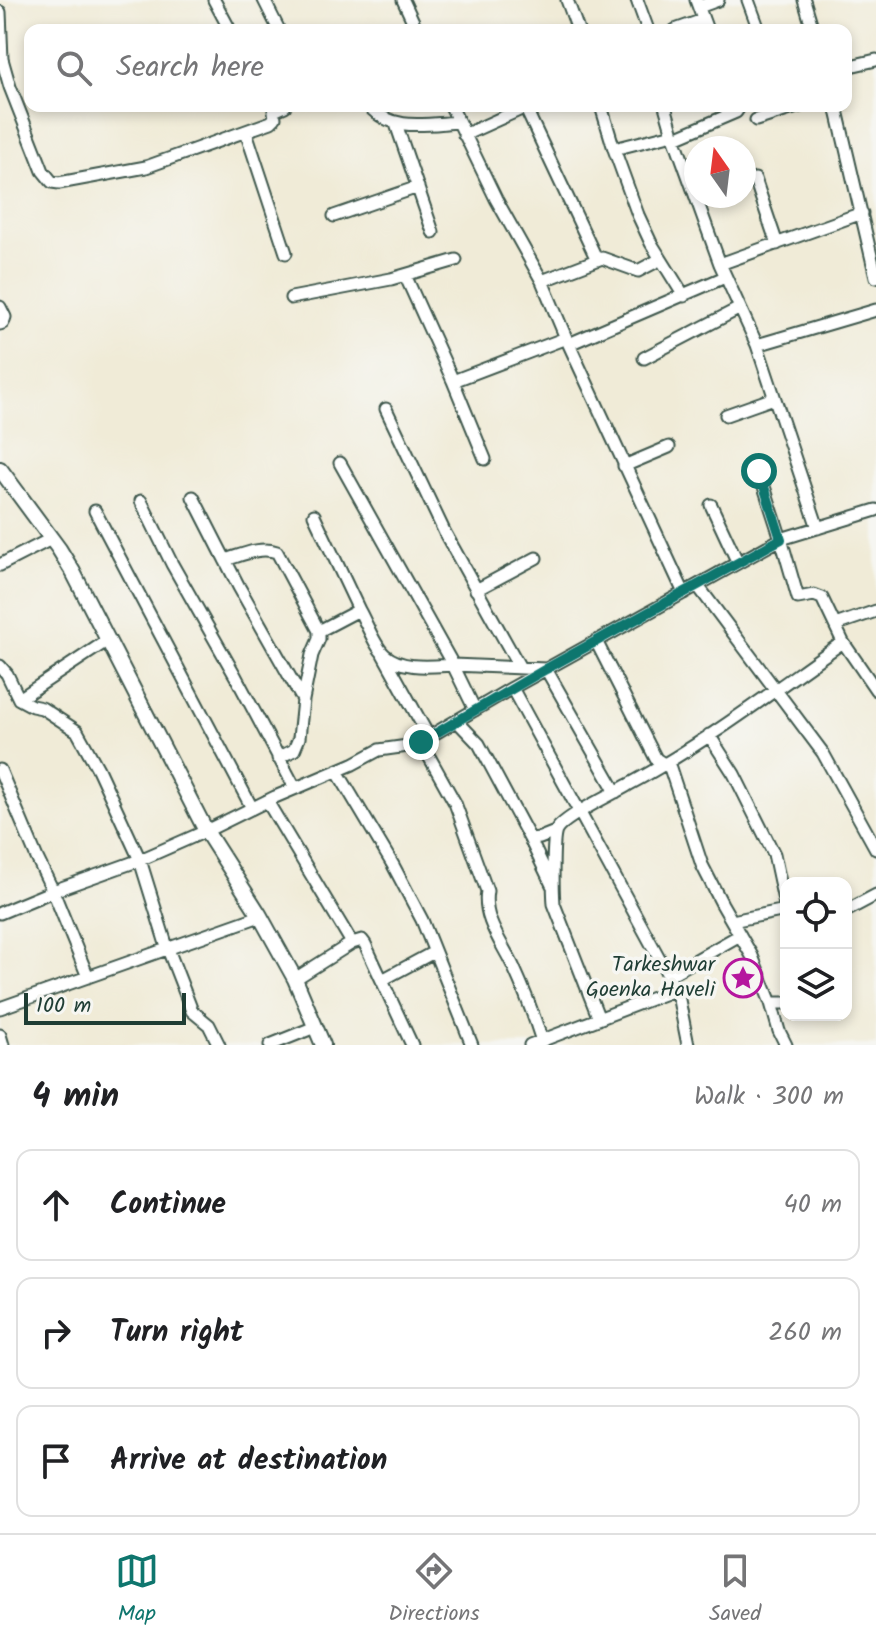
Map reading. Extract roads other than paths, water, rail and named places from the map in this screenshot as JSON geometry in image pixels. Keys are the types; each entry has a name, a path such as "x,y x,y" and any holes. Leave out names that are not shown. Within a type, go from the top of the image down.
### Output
{"street":[{"path":"214,0 227,24"},
{"path":"264,0 276,24"},
{"path":"403,0 414,24"},
{"path":"567,0 576,24"},
{"path":"637,0 646,24"},
{"path":"705,24 697,4 718,0"},
{"path":"748,0 757,24"},
{"path":"804,0 811,24"},
{"path":"0,12 5,90 43,171 52,182 146,167 246,132 274,120 276,112"},
{"path":"852,66 876,60"},
{"path":"375,112 396,124 458,122"},
{"path":"454,112 496,199 542,281 684,593"},
{"path":"464,135 515,112"},
{"path":"528,112 597,260"},
{"path":"603,112 638,215 651,243 684,296"},
{"path":"667,112 725,277 757,345 818,528"},
{"path":"614,149 674,136 736,112"},
{"path":"756,120 781,112"},
{"path":"837,112 876,277"},
{"path":"396,124 433,232"},
{"path":"246,132 286,253"},
{"path":"756,182 777,244"},
{"path":"334,216 418,187"},
{"path":"720,264 862,213"},
{"path":"542,281 605,258 638,271 661,259"},
{"path":"291,298 405,275 456,260"},
{"path":"405,275 485,459"},
{"path":"453,381 568,341 725,277"},
{"path":"0,307 5,320 0,324"},
{"path":"644,358 740,308"},
{"path":"757,345 876,310"},
{"path":"726,415 774,398"},
{"path":"386,409 445,533 519,666"},
{"path":"624,466 669,447"},
{"path":"340,463 475,710"},
{"path":"0,469 73,572 206,831 260,916 295,979 323,1045"},
{"path":"759,471 798,598 814,595 822,598 843,642 876,690"},
{"path":"193,497 303,700"},
{"path":"141,501 172,564 295,788"},
{"path":"711,505 738,563"},
{"path":"0,913 140,860 379,750 415,745 781,539 876,510"},
{"path":"95,511 252,808"},
{"path":"314,515 455,803 487,891 487,911 514,966 536,1043 674,990"},
{"path":"0,565 51,539"},
{"path":"225,560 260,550 277,552 319,631 303,700 299,738 294,750 278,758"},
{"path":"476,590 536,558"},
{"path":"698,586 823,753 876,849"},
{"path":"319,631 359,610"},
{"path":"835,625 876,611"},
{"path":"19,699 108,640"},
{"path":"596,641 656,759 670,768 702,865 752,956 786,1045"},
{"path":"530,839 555,832 579,812 665,765 843,642"},
{"path":"383,654 399,663 425,667 519,666 546,669"},
{"path":"0,666 19,699 42,708 77,731 140,860 192,1011 209,1025 219,1045"},
{"path":"546,669 616,792"},
{"path":"512,688 668,976 679,1000 688,1045"},
{"path":"457,721 479,744 553,887"},
{"path":"709,735 740,786 774,854 786,910 732,921"},
{"path":"0,770 88,977"},
{"path":"337,771 422,920 472,1045"},
{"path":"267,801 352,943"},
{"path":"555,832 554,904 599,1019"},
{"path":"852,908 876,895"},
{"path":"0,1008 260,916"},
{"path":"668,976 740,935"},
{"path":"295,979 352,943 363,941 412,1045"},
{"path":"382,980 434,952"},
{"path":"771,1003 780,1003"},
{"path":"270,1045 315,1027"},
{"path":"0,1035 3,1045"}],"place":[{"name":"Tarkeshwar Goenka Haveli","path":"743,978"}]}
